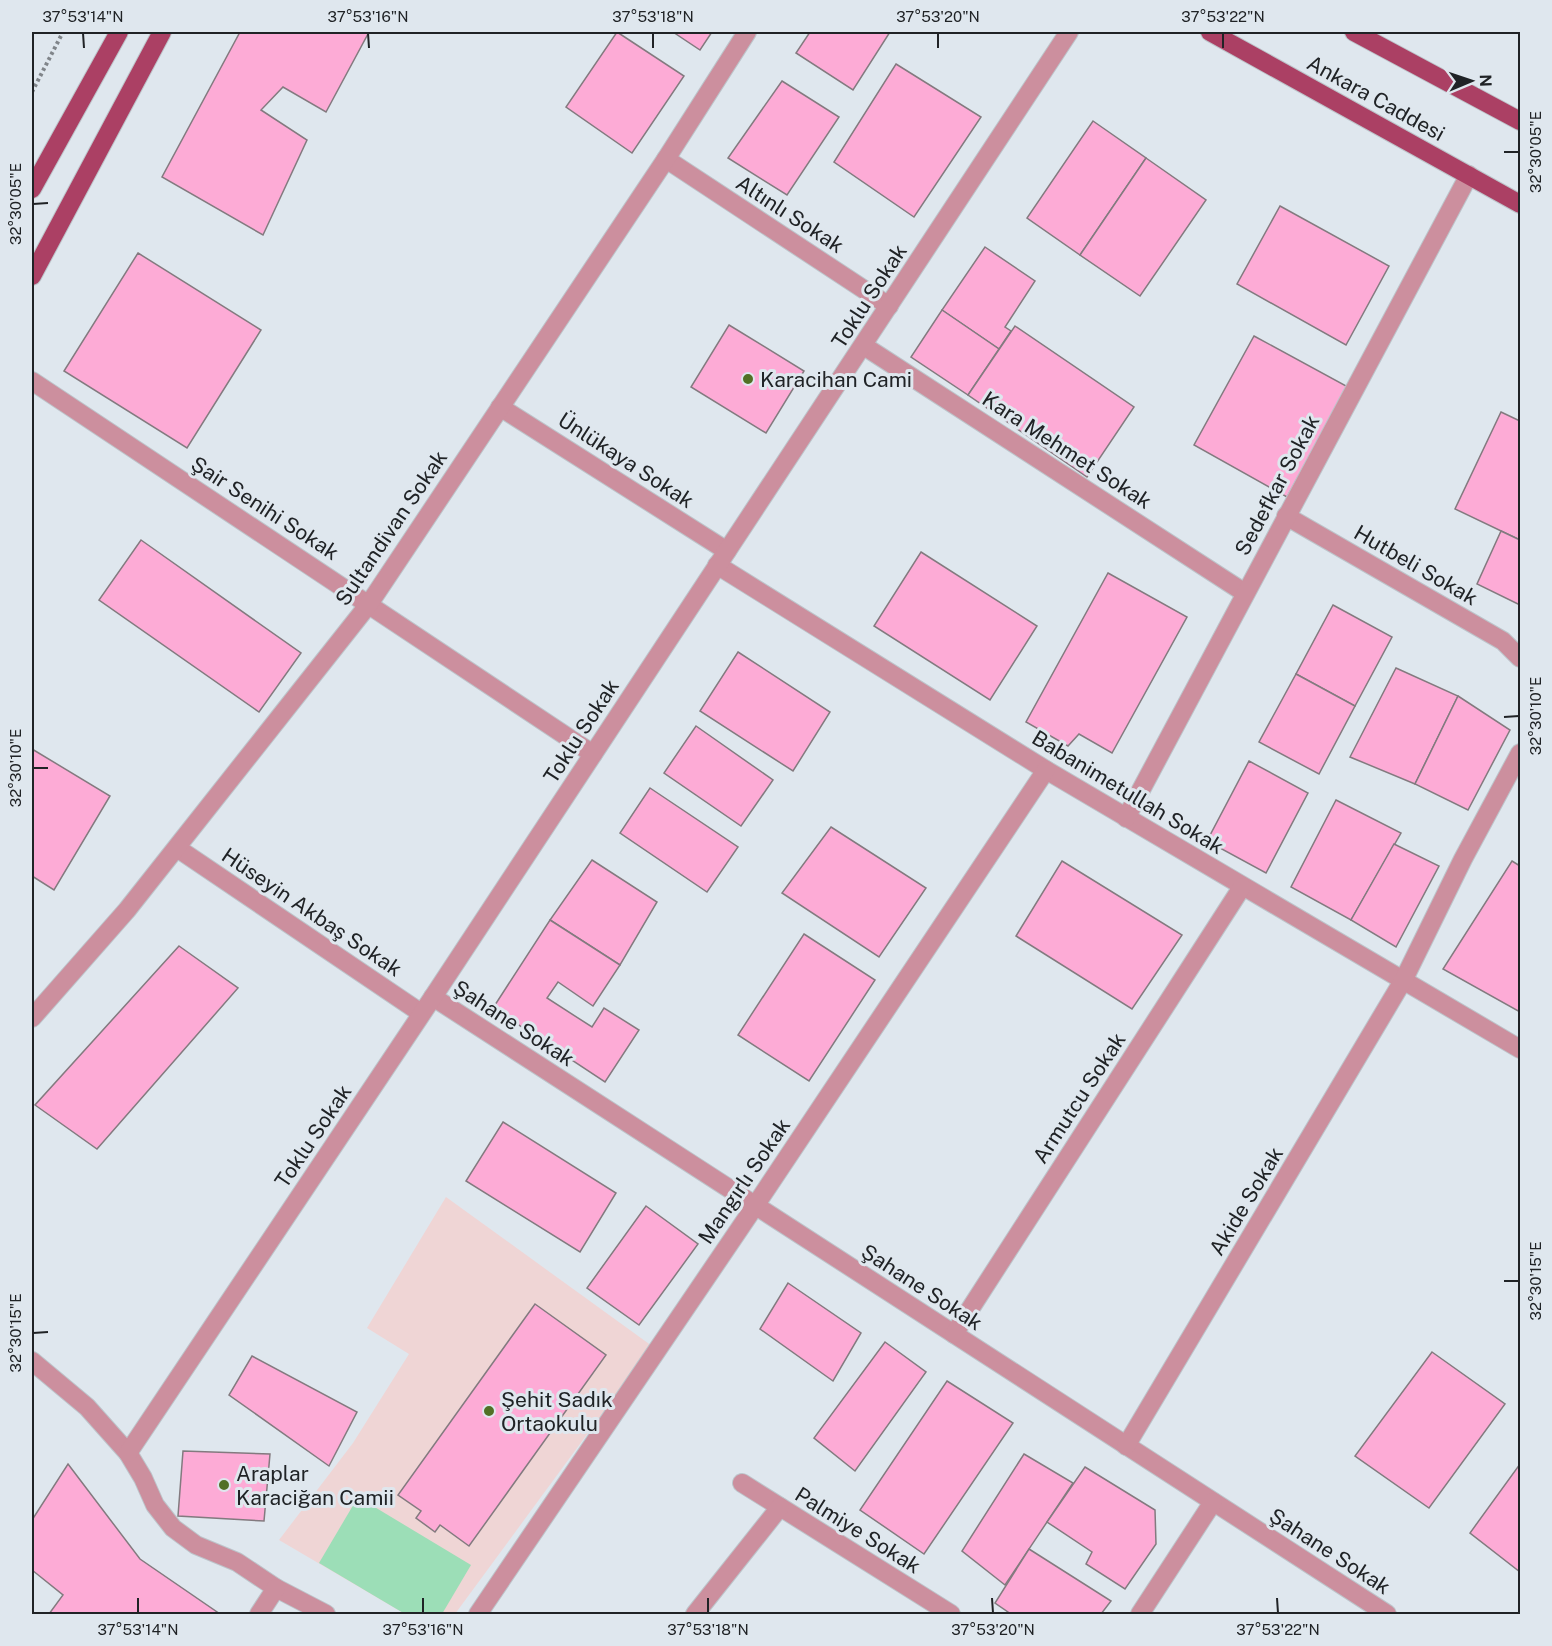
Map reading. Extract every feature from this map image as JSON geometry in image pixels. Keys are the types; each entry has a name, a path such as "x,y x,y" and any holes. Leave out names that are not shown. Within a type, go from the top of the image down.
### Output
{"main road":[{"path":"32,189 119,32"},
{"path":"32,276 162,32"},
{"name":"Ankara Caddesi","path":"1210,32 1521,204"},
{"path":"1354,32 1521,121"}],"street":[{"name":"Sultandivan Sokak","path":"32,1018 127,910 369,604 666,159 747,32"},
{"name":"Toklu Sokak","path":"128,1453 433,998 1069,32"},
{"name":"Altınlı Sokak","path":"666,159 889,306"},
{"name":"Sedefkar Sokak","path":"1126,818 1469,175"},
{"name":"Kara Mehmet Sokak","path":"864,346 1245,593"},
{"name":"Şair Senihi Sokak","path":"32,381 593,754"},
{"name":"Ünlükaya Sokak","path":"500,407 722,558"},
{"name":"Hutbeli Sokak","path":"1286,516 1503,641 1521,658"},
{"name":"Babanimetullah Sokak","path":"722,558 1046,770 1521,1049"},
{"path":"1404,979 1463,859 1521,753"},
{"name":"Mangırlı Sokak","path":"477,1614 755,1206 1046,770"},
{"name":"Hüseyin Akbaş Sokak","path":"177,848 421,1013"},
{"name":"Armutcu Sokak","path":"954,1334 1242,887"},
{"name":"Akide Sokak","path":"1126,1446 1404,979"},
{"name":"Şahane Sokak","path":"433,998 1387,1614"},
{"path":"33,1366 87,1407 128,1453 155,1504 173,1528 196,1545 237,1562 276,1588 326,1614"},
{"name":"Palmiye Sokak","path":"742,1483 951,1614"},
{"path":"1140,1614 1213,1502"},
{"path":"695,1614 780,1508"},
{"path":"259,1614 276,1588"}],"path":[{"path":"32,92 63,32"}],"shaded area":[{"name":"Şehit Sadık Ortaokulu","path":"446,1197 652,1346 455,1614 405,1614 279,1540 353,1443 409,1354 367,1328"}],"green space":[{"path":"358,1497 471,1565 442,1614 405,1614 319,1563"}],"building":[{"path":"240,32 369,32 326,112 283,87 261,110 307,140 263,235 162,177"},
{"path":"617,32 684,76 632,153 566,107"},
{"path":"673,32 712,32 700,50"},
{"path":"810,32 890,32 853,90 796,53"},
{"path":"896,64 981,117 914,217 834,162"},
{"path":"782,81 839,117 787,195 728,158"},
{"path":"1093,121 1146,158 1080,255 1027,218"},
{"path":"1146,158 1206,200 1140,296 1080,255"},
{"path":"1280,206 1389,266 1346,345 1237,284"},
{"path":"985,247 1035,281 1005,327 1011,331 999,349 942,310"},
{"path":"138,253 261,330 187,448 64,371"},
{"path":"942,310 999,349 968,395 911,357"},
{"name":"Karacihan Cami","path":"729,325 804,371 766,433 691,387"},
{"path":"1015,326 1134,407 1087,477 968,395"},
{"path":"1254,336 1348,387 1287,497 1194,445"},
{"path":"1501,412 1520,421 1520,540 1455,509"},
{"path":"1501,531 1520,540 1520,605 1477,584"},
{"path":"141,540 301,653 259,712 99,600"},
{"path":"921,552 1037,626 990,700 874,626"},
{"path":"1108,573 1187,617 1112,753 1079,734 1068,746 1026,722"},
{"path":"1333,605 1392,637 1355,706 1296,674"},
{"path":"738,652 830,712 793,771 700,711"},
{"path":"1396,668 1458,696 1415,784 1350,757"},
{"path":"1296,674 1355,706 1319,774 1259,742"},
{"path":"1458,696 1510,730 1468,810 1415,784"},
{"path":"696,726 773,780 741,826 664,773"},
{"path":"32,749 110,796 54,890 32,876"},
{"path":"1249,761 1308,793 1266,873 1207,841"},
{"path":"650,788 738,847 707,892 620,833"},
{"path":"1336,800 1401,833 1351,920 1291,887"},
{"path":"831,827 926,888 879,957 782,893"},
{"path":"1394,844 1439,866 1396,947 1351,920"},
{"path":"592,860 657,902 620,965 550,920"},
{"path":"1062,861 1182,935 1132,1009 1016,936"},
{"path":"1512,861 1520,866 1520,1012 1443,969"},
{"path":"550,920 620,965 593,1006 558,982 547,998 592,1027 604,1008 639,1030 605,1082 493,1008"},
{"path":"804,934 875,980 809,1081 738,1035"},
{"path":"179,946 238,988 97,1149 35,1105"},
{"path":"503,1122 616,1193 580,1252 466,1181"},
{"path":"646,1206 698,1244 639,1325 587,1288"},
{"path":"788,1283 861,1333 833,1381 760,1329"},
{"path":"535,1304 606,1355 469,1546 440,1525 435,1532 416,1518 421,1511 398,1495"},
{"path":"885,1342 926,1372 855,1471 814,1438"},
{"path":"1432,1352 1505,1404 1429,1508 1355,1456"},
{"path":"252,1356 357,1412 329,1466 229,1395"},
{"path":"947,1381 1013,1423 924,1554 860,1510"},
{"name":"Araplar Karaciğan Camii","path":"183,1451 270,1454 264,1521 178,1516"},
{"path":"1024,1454 1073,1483 1005,1585 962,1551"},
{"path":"68,1464 140,1559 220,1614 49,1614 63,1595 32,1570 32,1520"},
{"path":"1520,1464 1520,1572 1470,1533"},
{"path":"1085,1467 1155,1510 1156,1544 1125,1589 1086,1564 1092,1552 1047,1522"},
{"path":"1029,1549 1111,1601 1101,1614 1011,1614 995,1603"}],"place":[{"name":"Karacihan Cami","path":"748,379"},
{"name":"Şehit Sadık Ortaokulu","path":"489,1411"},
{"name":"Araplar Karaciğan Camii","path":"224,1485"}]}
